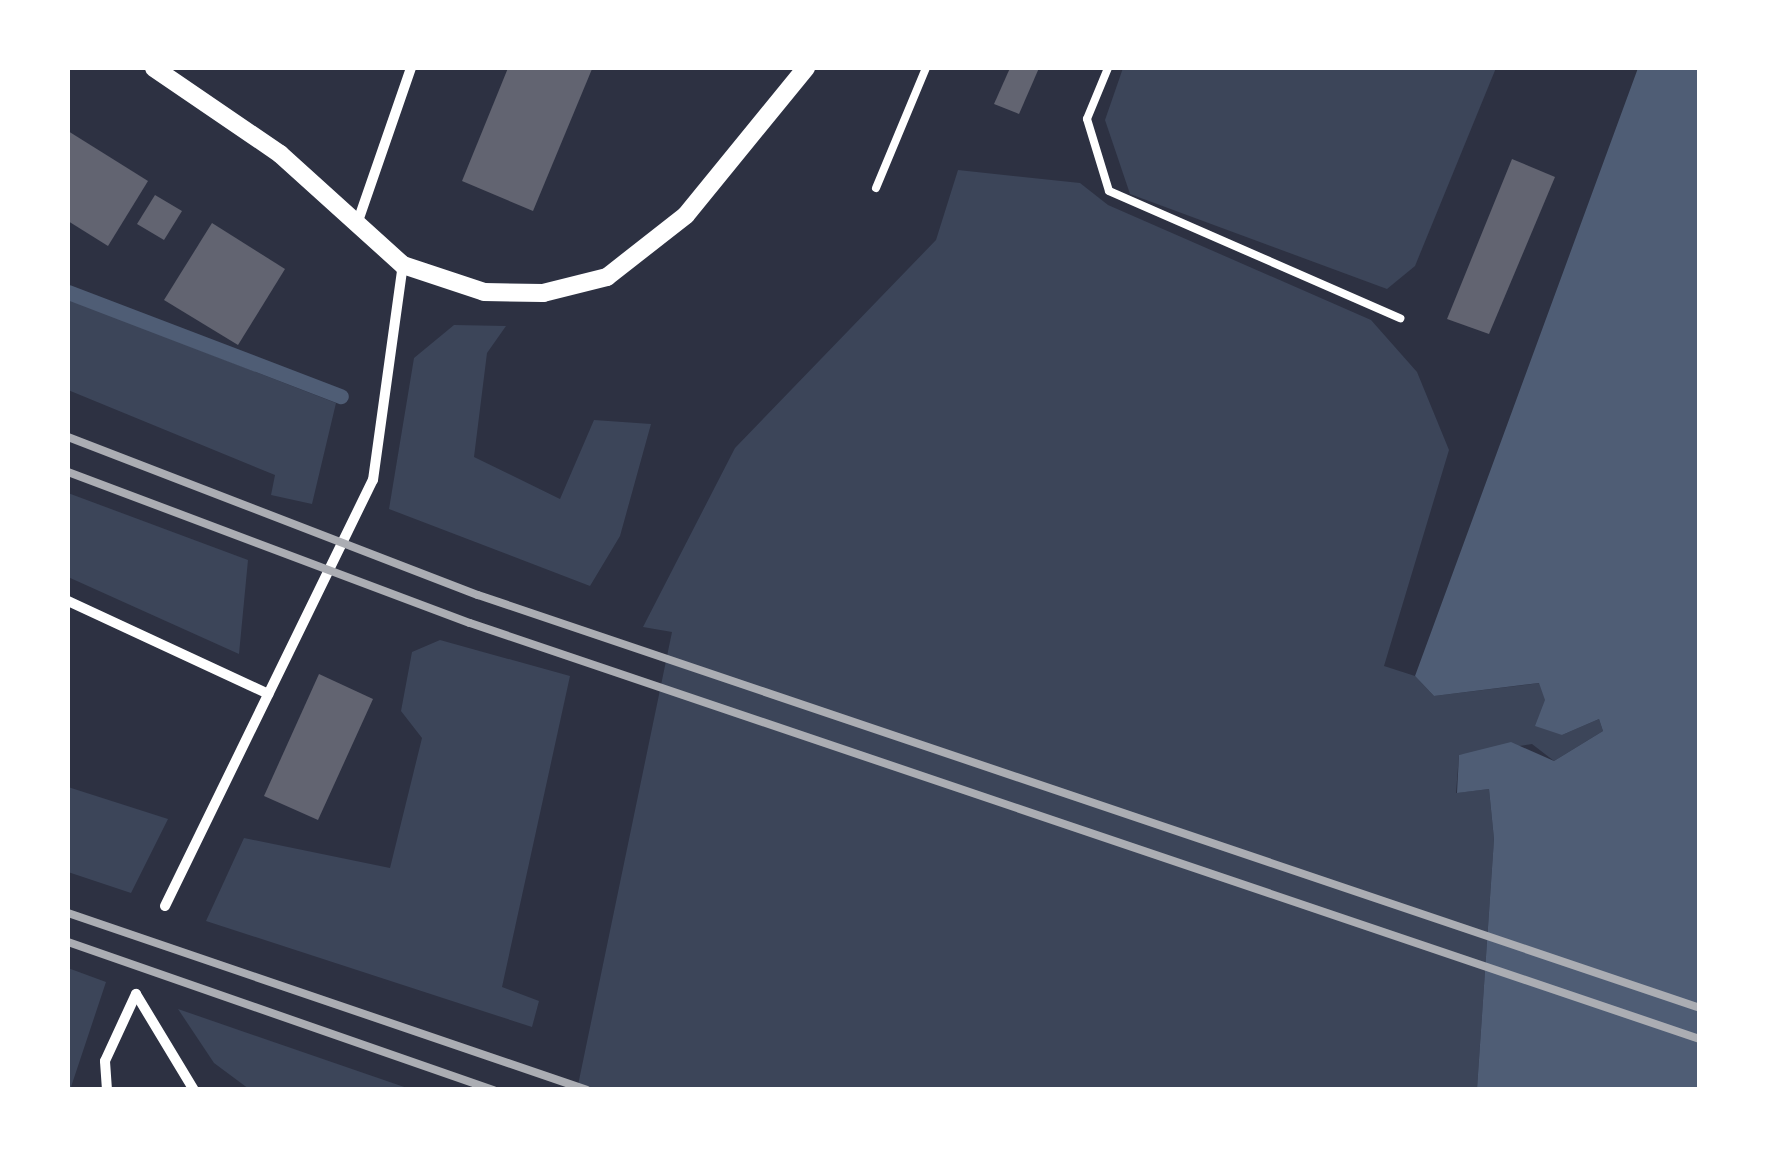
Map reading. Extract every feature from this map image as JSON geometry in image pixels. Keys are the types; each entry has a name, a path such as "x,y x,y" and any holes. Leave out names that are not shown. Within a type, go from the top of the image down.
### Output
{"street":[{"path":"154,68 358,221 403,265 484,292 543,294 608,277 686,215 806,68"},
{"path":"358,221 411,68"},
{"path":"165,906 373,480 403,265"},
{"path":"68,601 268,694"},
{"path":"107,1090 105,1060 136,994 194,1090"}],"lane":[{"path":"876,188 926,68"},
{"path":"1108,68 1087,119 1109,191 1400,318"}],"shaded area":[{"path":"1123,68 1496,68 1415,266 1387,289 1130,194 1105,120"},
{"path":"1638,68 1699,68 1699,1089 1477,1089 1494,839 1489,789 1457,793 1459,755 1511,742 1554,761 1603,731 1599,719 1562,735 1535,726 1545,700 1539,683 1434,696 1415,676"},
{"path":"958,170 1080,183 1108,205 1371,320 1417,372 1449,450 1384,666 1415,676 1434,696 1540,683 1562,735 1599,719 1603,731 1554,761 1532,744 1459,755 1456,793 1489,789 1494,839 1477,1089 577,1090 672,632 643,627 735,448 936,240"},
{"path":"68,299 336,403 312,504 271,495 275,475 68,390"},
{"path":"454,325 506,326 487,353 474,457 560,499 594,420 651,424 620,536 590,586 389,509 414,358"},
{"path":"68,493 248,560 239,654 68,577"},
{"path":"440,640 570,676 502,987 539,1001 532,1027 206,921 244,838 390,868 422,738 401,711 412,652"},
{"path":"68,787 168,819 131,893 68,872"},
{"path":"68,968 106,982 70,1090 68,1089"},
{"path":"178,1009 410,1089 249,1089 214,1063"}],"building":[{"path":"508,68 592,69 533,211 462,181"},
{"path":"1010,68 1039,68 1019,114 994,104"},
{"path":"68,131 148,181 108,246 68,221"},
{"path":"1512,159 1555,177 1489,334 1447,319"},
{"path":"155,195 182,211 164,240 137,224"},
{"path":"212,223 285,269 238,345 164,300"},
{"path":"319,674 373,699 318,820 264,796"}],"waterway":[{"path":"68,292 341,396"}],"railway":[{"path":"68,437 478,595 1700,1008"},
{"path":"68,472 470,623 1700,1039"},
{"path":"68,913 587,1090"},
{"path":"68,942 494,1090"}]}
